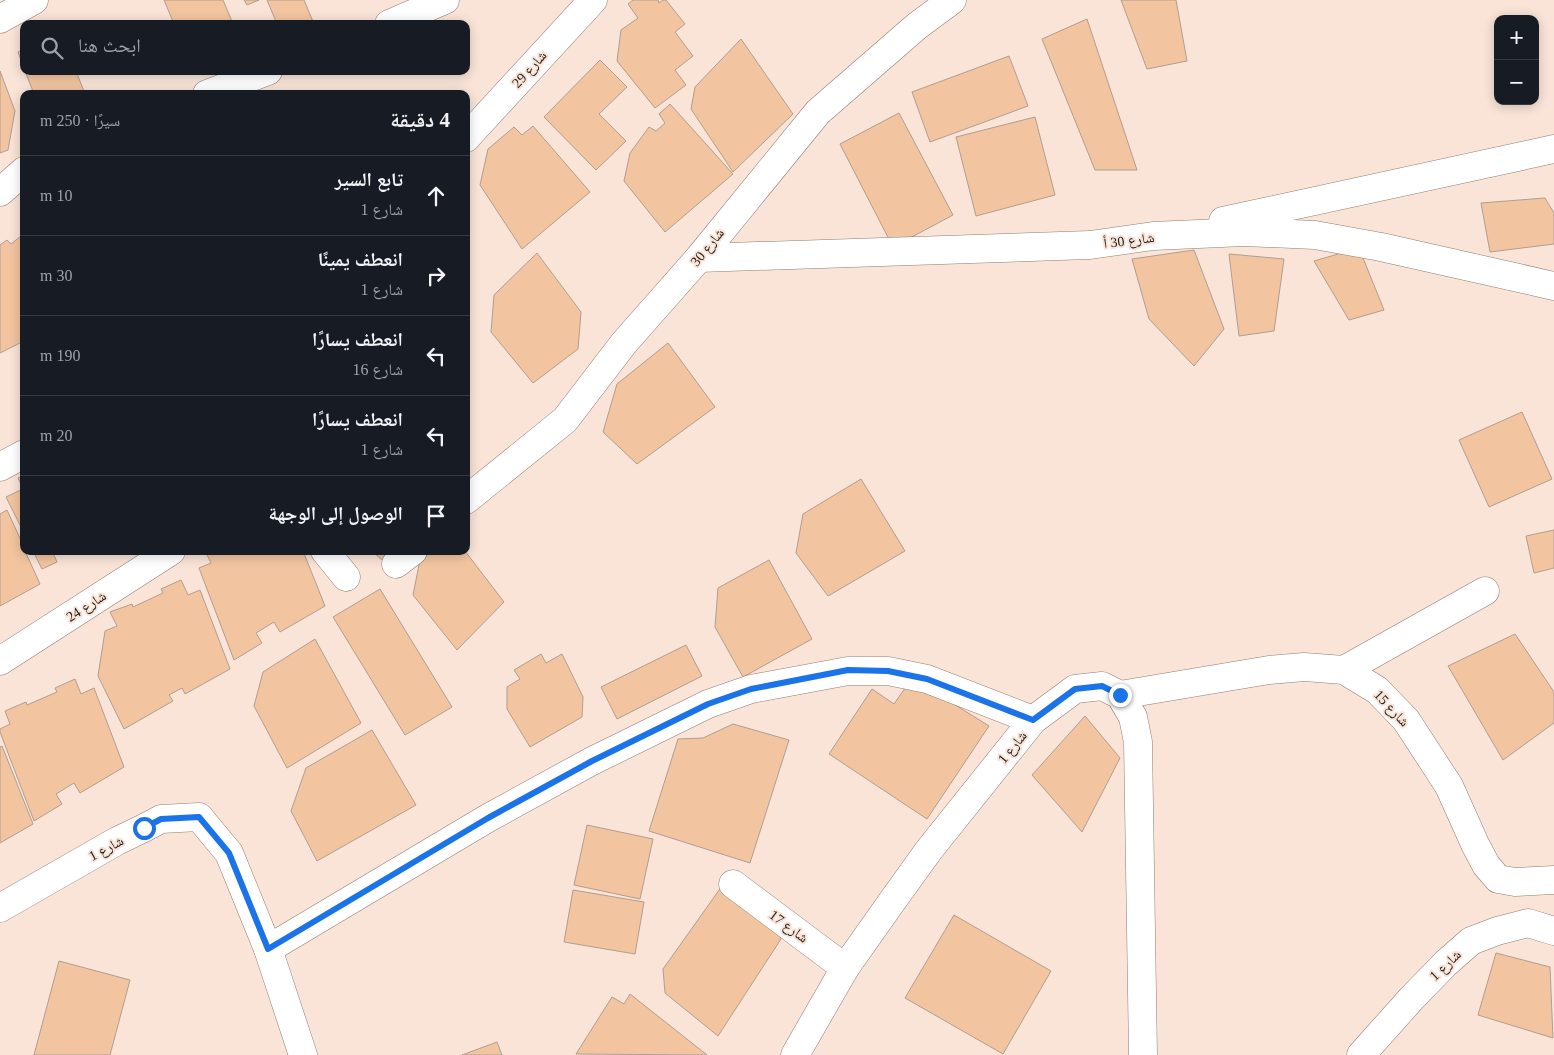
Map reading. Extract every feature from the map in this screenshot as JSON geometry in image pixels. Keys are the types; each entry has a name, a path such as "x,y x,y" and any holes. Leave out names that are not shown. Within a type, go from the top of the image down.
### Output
{"street":[{"path":"0,19 34,0"},
{"path":"398,20 445,0"},
{"name":"شارع 29","path":"470,134 592,0"},
{"name":"شارع 30","path":"470,497 565,420 624,343 699,258 818,112 917,26 952,0"},
{"path":"218,90 257,75"},
{"path":"1153,236 1554,149"},
{"path":"0,166 20,160"},
{"path":"0,192 20,174"},
{"name":"شارع 30 أ","path":"699,258 1090,245 1153,236 1244,232 1315,235 1381,247 1554,286"},
{"path":"0,467 20,456"},
{"name":"شارع 24","path":"0,661 165,555"},
{"path":"328,555 346,576"},
{"path":"1344,670 1485,591"},
{"name":"شارع 15","path":"1120,695 1269,670 1304,667 1344,670 1377,690 1406,720 1449,786 1486,865 1498,879 1516,882 1554,880"},
{"path":"268,949 488,818 592,761 708,704 751,689 848,670 888,671 927,679 1033,720"},
{"name":"شارع 1","path":"795,1055 845,968 929,850 1033,720 1075,689 1102,686 1120,695"},
{"path":"1120,695 1133,716 1138,742 1143,1055"},
{"name":"شارع 1","path":"0,908 117,840 161,819 199,817 229,853 268,949 303,1055"},
{"name":"شارع 17","path":"733,884 845,968"},
{"name":"شارع 1","path":"1361,1055 1418,992 1471,941 1497,931 1528,923 1554,931"}],"building":[{"path":"164,0 223,0 231,20 172,20"},
{"path":"244,0 259,0 247,5"},
{"path":"267,0 304,0 312,20 275,20"},
{"path":"633,0 658,0 659,3 666,0 685,24 675,32 693,56 675,70 686,85 655,108 617,61 621,30 638,18 628,4"},
{"path":"1121,0 1176,0 1187,61 1147,69"},
{"path":"1087,19 1137,170 1095,170 1042,39"},
{"path":"741,39 793,114 733,172 691,109 695,87"},
{"path":"1009,56 1028,106 930,142 912,92"},
{"path":"600,60 627,87 599,114 626,141 596,170 544,117"},
{"path":"0,71 15,111 8,150 0,153"},
{"path":"27,75 78,75 83,90 32,90"},
{"path":"670,104 733,174 665,232 624,181 630,153 649,127 656,131 665,123 659,114"},
{"path":"899,113 953,215 893,247 840,144"},
{"path":"1035,117 1055,195 976,216 956,137"},
{"path":"533,126 590,192 522,249 480,185 488,149 514,127 522,135"},
{"path":"1545,198 1554,213 1554,244 1490,252 1481,203"},
{"path":"20,237 20,343 0,353 0,245 7,240 11,244"},
{"path":"1359,248 1384,310 1349,320 1314,261"},
{"path":"1194,250 1224,329 1194,366 1149,319 1132,259"},
{"path":"537,253 581,312 578,349 533,383 491,332 494,295"},
{"path":"1229,254 1284,259 1274,331 1239,336"},
{"path":"668,343 715,407 637,464 603,432 617,384"},
{"path":"1522,412 1552,479 1489,507 1459,440"},
{"path":"861,479 905,551 828,596 796,553 803,514"},
{"path":"20,490 20,525 6,497"},
{"path":"7,510 20,538 20,555 27,555 40,584 0,606 0,514"},
{"path":"1554,530 1554,568 1534,573 1526,536"},
{"path":"35,555 54,555 57,562 42,569"},
{"path":"207,555 305,555 325,606 280,632 274,622 256,633 262,643 234,660 199,568 211,563"},
{"path":"376,555 389,555 384,562"},
{"path":"426,555 468,555 504,602 457,650 413,595 420,560"},
{"path":"769,560 812,639 743,677 715,627 718,588"},
{"path":"181,580 188,595 200,590 230,669 185,694 182,688 169,695 173,701 124,729 98,676 105,631 117,626 110,612 132,604 133,607 163,593 161,589"},
{"path":"380,589 452,707 405,735 333,617"},
{"path":"1515,634 1554,692 1554,723 1503,760 1448,666"},
{"path":"315,639 361,723 287,768 254,706 263,672"},
{"path":"686,645 702,676 617,719 601,687"},
{"path":"541,654 546,663 562,654 583,697 582,717 530,747 507,709 507,687 520,679 514,670"},
{"path":"912,678 989,726 927,819 829,754 872,689 894,704"},
{"path":"75,679 81,694 94,688 124,767 80,793 74,783 56,794 62,804 34,821 0,732 0,729 10,724 5,711 26,702 27,705 57,692 55,688"},
{"path":"1085,716 1120,758 1082,832 1032,775"},
{"path":"733,724 789,740 750,863 649,831 678,739 703,738"},
{"path":"372,730 416,805 317,861 291,811 306,768"},
{"path":"2,746 33,824 0,843 0,747"},
{"path":"587,825 653,839 640,899 574,885"},
{"path":"722,886 774,922 781,939 718,1036 665,993 663,969"},
{"path":"573,890 644,902 635,954 564,942"},
{"path":"954,915 1051,971 1003,1054 905,998"},
{"path":"1496,953 1550,967 1553,1038 1478,1015"},
{"path":"59,961 130,980 110,1055 34,1055"},
{"path":"630,994 707,1055 576,1054 612,997 624,1004"},
{"path":"497,1042 502,1055 462,1055"}],"route":[{"path":"144,828 161,819 199,817 229,853 268,949 488,818 592,761 708,704 751,689 848,670 888,671 927,679 1033,720 1075,689 1102,686 1120,695"}]}
